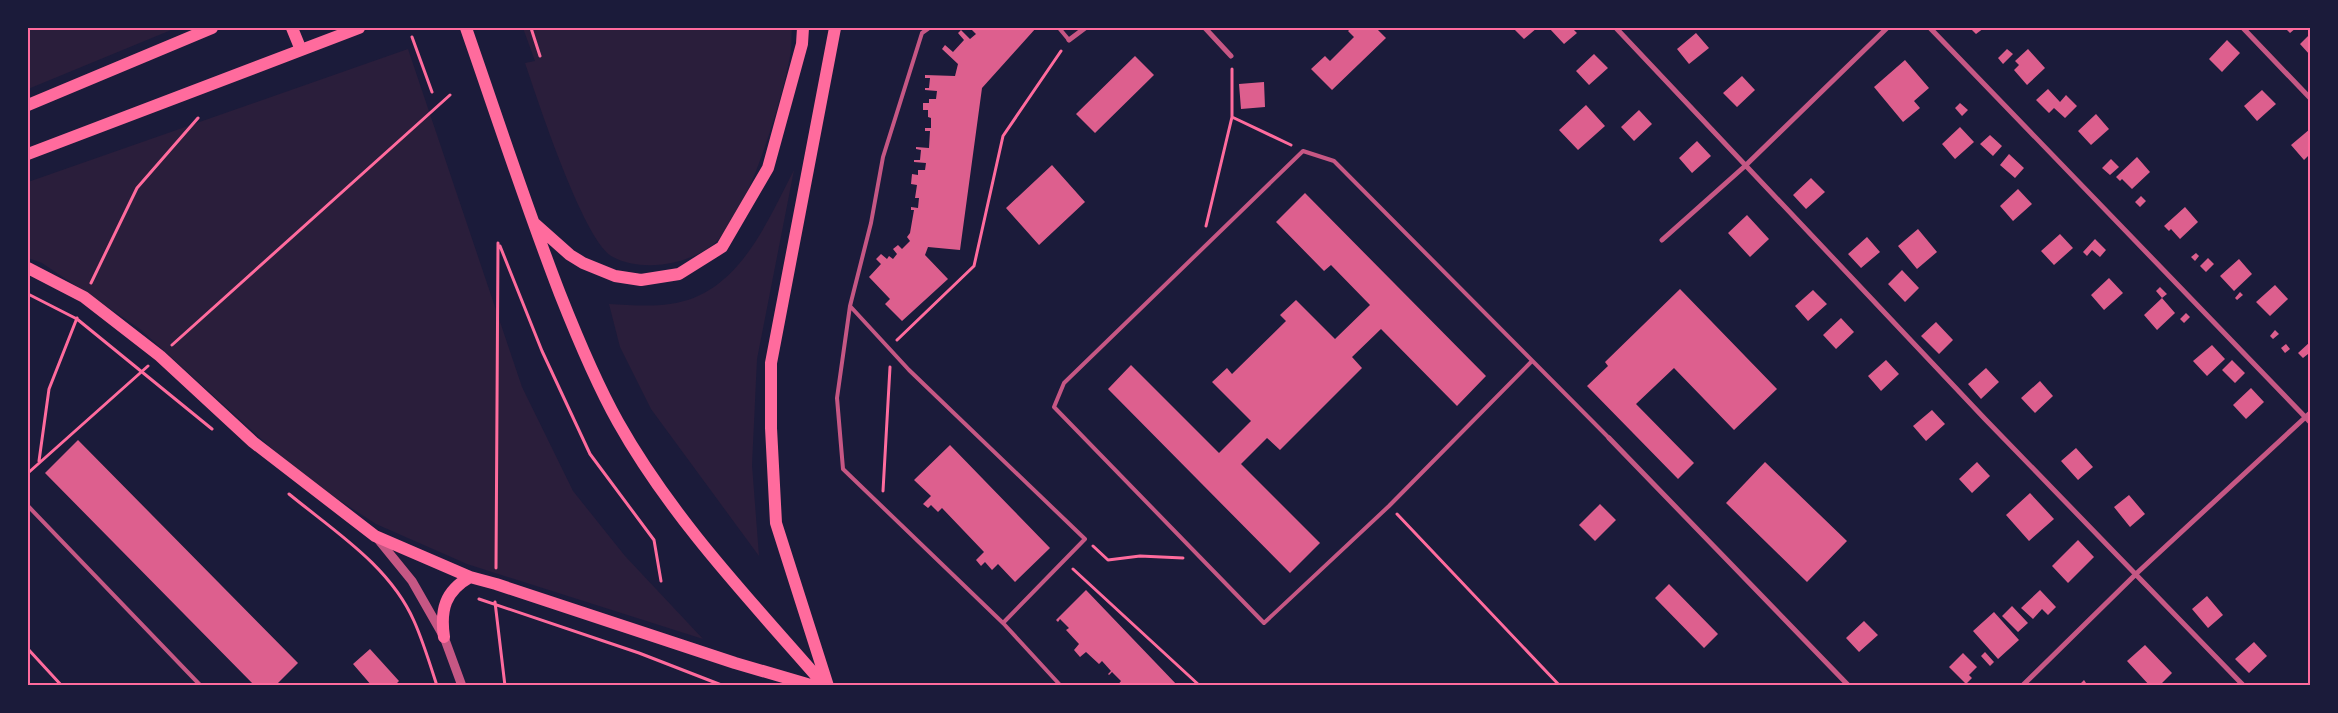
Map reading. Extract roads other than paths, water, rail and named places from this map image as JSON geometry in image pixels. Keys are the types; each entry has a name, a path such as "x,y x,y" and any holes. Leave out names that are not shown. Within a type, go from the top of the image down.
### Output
{"main road":[{"path":"28,105 212,28"},
{"path":"292,28 301,50"},
{"path":"28,154 359,28"},
{"path":"466,28 531,221 584,356 617,422 653,480 728,575 826,686"},
{"path":"531,221 570,255 614,276 641,280 680,274 722,247 768,168 802,44 803,28"},
{"path":"826,686 776,523 770,428 771,363 834,28"},
{"path":"28,268 84,297 160,356 253,442 375,536 470,577 735,663 814,686"},
{"path":"444,637 441,621 442,610 452,590 470,577"}],"street":[{"path":"1069,40 1085,28"},
{"path":"1205,28 1231,56"},
{"path":"1616,28 1985,419 2137,573 2244,686"},
{"path":"1662,240 1746,166 1887,28"},
{"path":"1930,28 2309,417 2137,573 2022,686"},
{"path":"2243,28 2310,98"},
{"path":"1609,438 1849,686"},
{"path":"375,536 412,581 444,637 462,686"}],"lane":[{"path":"929,28 922,33 883,157 871,223 850,306 837,398 843,469 1003,623 1061,686"},
{"path":"1059,28 1069,40"},
{"path":"1532,361 1389,506 1264,624 1054,407 1064,383 1303,151 1334,162 1609,438"},
{"path":"850,306 909,370 1085,539 1003,623"},
{"path":"28,506 200,686"}]}
